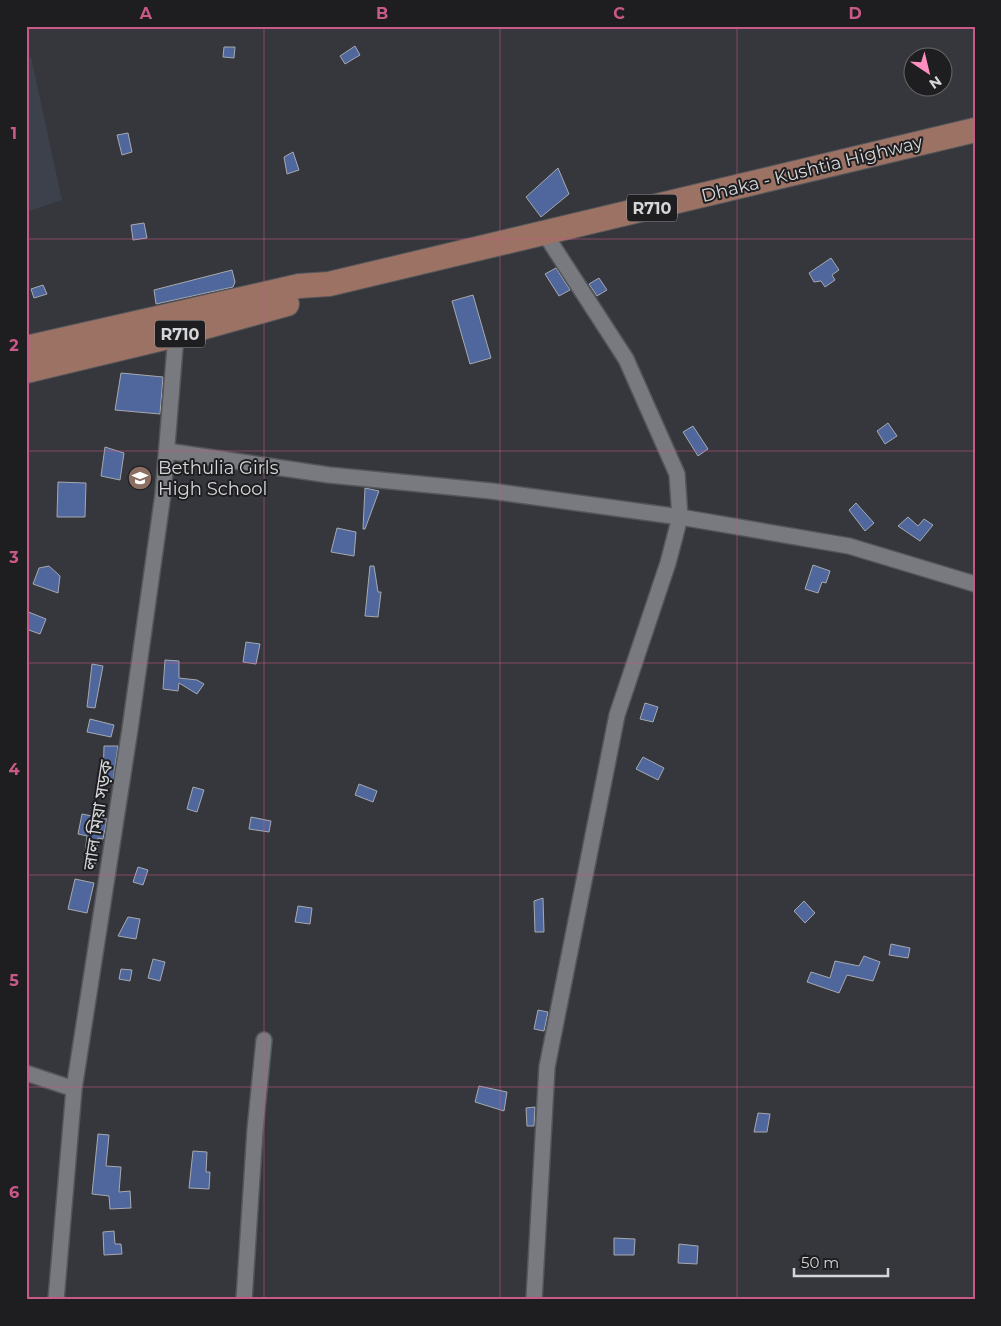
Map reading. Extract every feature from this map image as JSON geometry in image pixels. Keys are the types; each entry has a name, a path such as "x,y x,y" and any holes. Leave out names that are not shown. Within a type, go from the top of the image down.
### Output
{"main road":[{"name":"Dhaka - Kushtia Highway","path":"26,348 299,286 329,284 975,130"},
{"name":"Dhaka - Kushtia Highway","path":"26,371 176,335 297,301 329,284"}],"street":[{"path":"534,1300 547,1067 617,715 680,517 677,474 626,359 545,234"},
{"name":"লাল মিয়া সড়ক","path":"56,1300 74,1089 130,729 163,494 176,335"},
{"path":"166,451 329,475 491,491 680,517 850,546 975,584"},
{"path":"244,1300 255,1130 264,1040"},
{"path":"26,1073 74,1089"}],"shaded area":[{"path":"31,57 62,200 26,212 26,58"}],"building":[{"path":"355,46 360,55 345,64 340,56"},
{"path":"224,47 235,47 234,58 223,57"},
{"path":"128,133 132,152 122,155 117,135"},
{"path":"293,152 299,170 287,174 284,157"},
{"path":"558,168 569,194 541,217 526,197"},
{"path":"144,223 147,238 133,240 131,225"},
{"path":"831,258 839,270 832,275 835,280 825,287 821,281 814,282 809,273"},
{"path":"556,268 570,290 559,296 545,274"},
{"path":"232,270 235,282 233,287 156,304 154,290"},
{"path":"599,278 607,290 597,296 589,284"},
{"path":"43,285 47,294 34,298 31,289"},
{"path":"473,295 491,358 470,364 452,301"},
{"path":"121,373 163,377 160,414 115,410"},
{"path":"888,423 897,436 885,444 877,431"},
{"path":"693,426 708,449 698,456 683,432"},
{"path":"105,447 124,453 120,480 101,476"},
{"path":"58,482 86,483 85,517 57,517"},
{"path":"365,488 379,491 365,529 363,529"},
{"path":"856,503 874,523 865,531 849,510"},
{"path":"908,517 918,526 924,519 933,525 920,541 898,526"},
{"path":"337,528 356,532 354,556 331,552"},
{"path":"813,565 830,571 826,583 822,582 818,593 805,589"},
{"path":"49,566 60,576 58,593 33,584 39,568"},
{"path":"370,566 374,566 378,592 381,592 378,617 365,616"},
{"path":"26,611 46,619 40,634 26,629"},
{"path":"246,642 260,644 256,664 243,662"},
{"path":"165,660 179,661 179,678 197,680 204,684 197,694 179,683 178,691 163,689"},
{"path":"92,664 103,666 95,708 87,707"},
{"path":"645,703 658,707 653,722 640,719"},
{"path":"90,719 114,725 111,737 87,732"},
{"path":"104,746 118,746 113,780 103,780"},
{"path":"643,757 664,768 658,780 636,769"},
{"path":"359,784 377,791 373,802 355,795"},
{"path":"193,787 204,790 197,812 187,809"},
{"path":"82,814 107,819 103,839 98,838 95,864 84,863 87,836 78,834"},
{"path":"251,817 271,821 269,832 249,829"},
{"path":"138,867 148,870 143,885 133,882"},
{"path":"75,879 94,883 87,913 68,909"},
{"path":"543,898 544,932 535,932 534,901"},
{"path":"804,901 815,913 805,923 794,911"},
{"path":"298,906 312,908 310,924 295,922"},
{"path":"128,917 140,919 136,939 118,936"},
{"path":"891,944 910,948 908,958 889,955"},
{"path":"864,956 880,962 873,981 847,975 839,993 807,982 811,972 830,978 835,961 859,966"},
{"path":"153,959 165,962 160,981 148,978"},
{"path":"121,969 132,970 130,981 119,979"},
{"path":"538,1010 548,1012 544,1031 534,1029"},
{"path":"479,1086 507,1092 504,1111 475,1102"},
{"path":"535,1107 534,1126 527,1126 526,1108"},
{"path":"758,1113 770,1114 767,1132 754,1132"},
{"path":"98,1134 109,1135 106,1166 121,1167 119,1192 130,1191 131,1208 110,1209 109,1196 92,1194"},
{"path":"193,1151 207,1152 206,1172 210,1172 209,1189 189,1188"},
{"path":"114,1231 115,1244 121,1244 122,1254 104,1255 103,1232"},
{"path":"614,1238 635,1239 634,1255 614,1255"},
{"path":"679,1244 698,1246 697,1264 678,1263"}],"place":[{"name":"Bethulia Girls High School","path":"140,478"}]}
